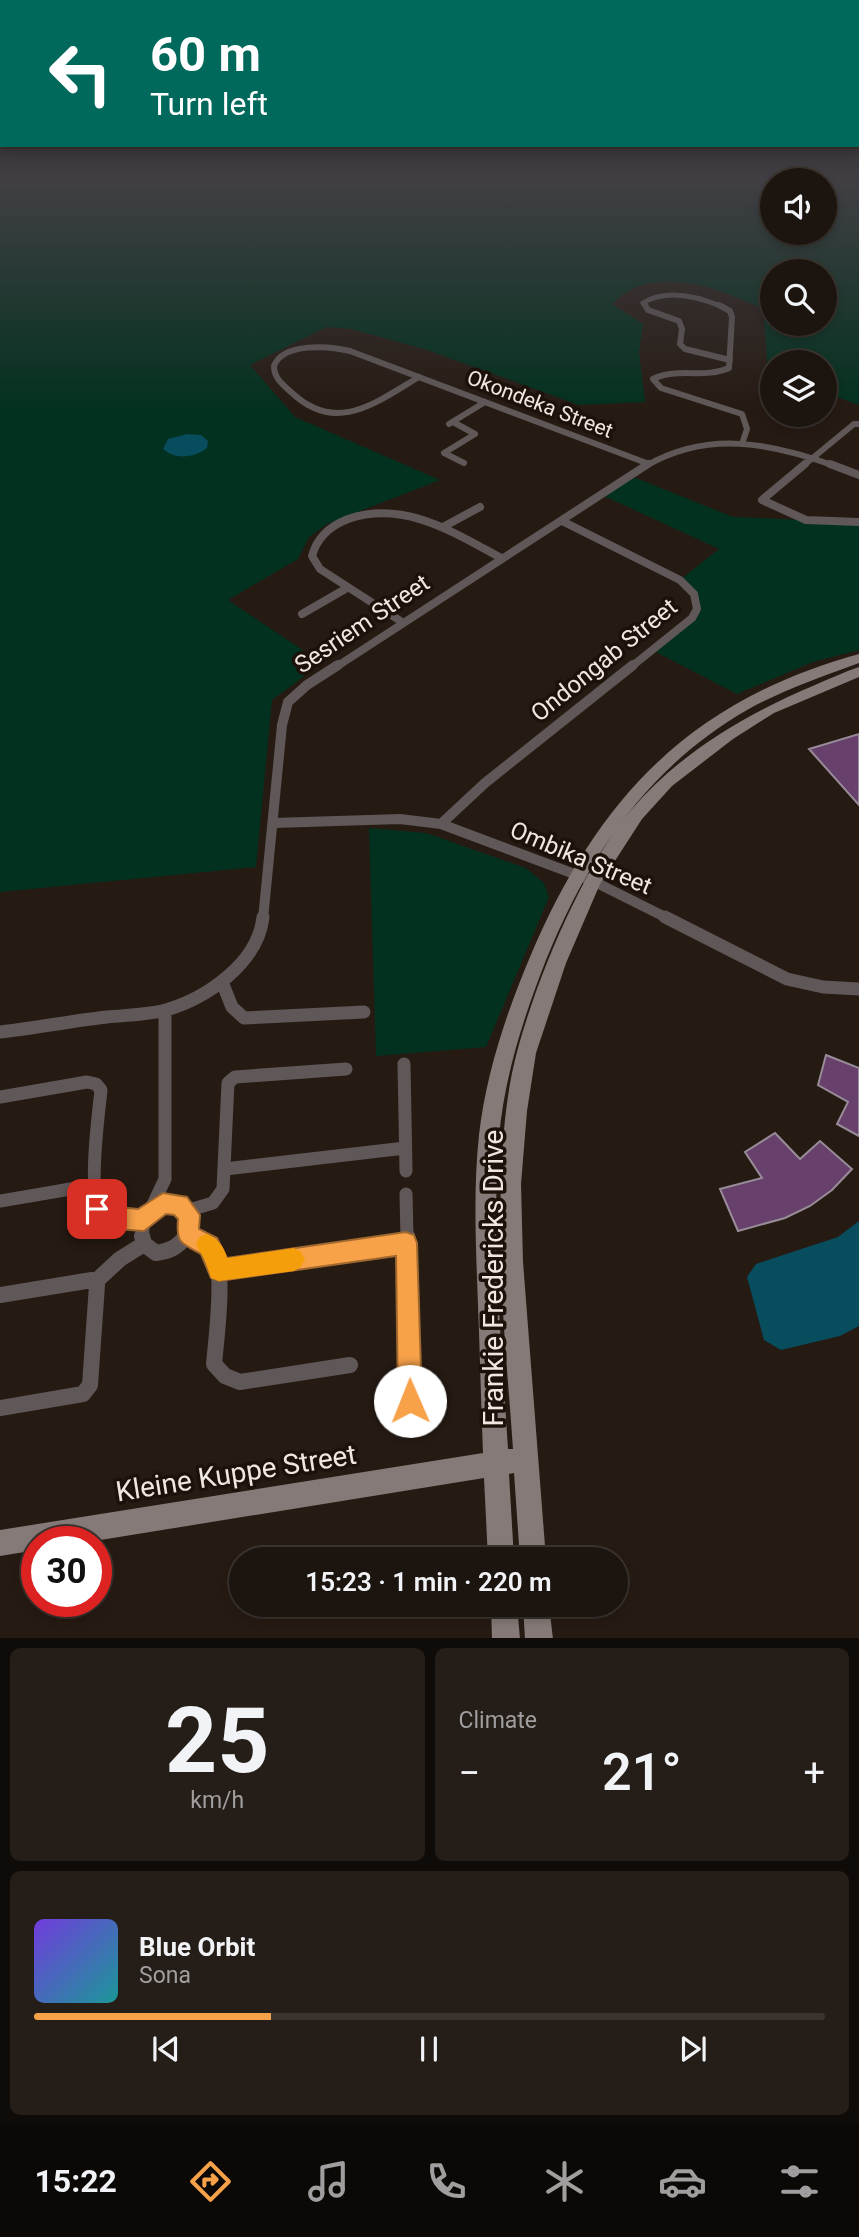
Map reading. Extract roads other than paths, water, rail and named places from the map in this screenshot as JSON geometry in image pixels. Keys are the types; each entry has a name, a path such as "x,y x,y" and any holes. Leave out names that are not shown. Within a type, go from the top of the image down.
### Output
{"main road":[{"name":"Frankie Fredericks Drive","path":"532,1547 512,1262 511,1184 517,1111 526,1053 584,877 601,832 653,772 681,748 747,704 819,672 859,658"},
{"name":"Frankie Fredericks Drive","path":"500,1547 487,1254 489,1136 494,1100 512,1027 542,948 584,877 667,782 696,758 769,710 859,672"},
{"name":"Kleine Kuppe Street","path":"0,1543 525,1459"},
{"path":"505,1617 506,1638"},
{"path":"538,1617 539,1638"}],"street":[{"path":"730,360 685,349 680,344 682,328 679,321 648,310 643,303 653,297 673,295 724,307 732,316 730,360 729,368 723,372 660,375 653,379 661,388 742,414 747,429 743,441"},
{"name":"Okondeka Street","path":"419,377 366,407 332,413 308,407 275,378 272,369 275,361 284,355 325,346 339,348 419,377 649,464"},
{"path":"464,463 441,452 475,434 451,423 485,402"},
{"path":"859,424 854,424 762,500 806,520 859,522"},
{"name":"Sesriem Street","path":"0,1032 165,1010 222,982 249,955 262,926 282,725 288,702 307,685 402,622 649,464 691,445 743,441 780,448 859,475"},
{"path":"443,527 480,507"},
{"path":"402,622 320,569 312,556 315,542 331,527 364,514 383,511 414,514 501,558"},
{"name":"Ondongab Street","path":"440,824 485,783 692,618 697,610 694,594 680,580 562,521"},
{"path":"302,614 347,588"},
{"name":"Ombika Street","path":"274,823 400,819 440,824 584,877 787,979 814,986 859,989"},
{"path":"222,982 231,1005 237,1014 244,1018 364,1012"},
{"path":"165,1010 165,1180 141,1228 144,1244 149,1250 164,1253 180,1246 190,1223 165,1180"},
{"path":"404,1064 406,1171"},
{"path":"0,1097 87,1082 96,1084 101,1090 94,1185 97,1209 104,1216 146,1216 163,1203 183,1208 213,1203 219,1198 225,1170 226,1091 228,1083 235,1077 346,1069"},
{"path":"225,1170 405,1148"},
{"path":"0,1201 94,1185"},
{"path":"406,1194 410,1401"},
{"path":"187,1235 209,1246 215,1254 219,1270 214,1364 230,1381 240,1382 350,1365"},
{"path":"219,1270 406,1243"},
{"path":"94,1283 120,1259 144,1244"},
{"path":"0,1295 92,1280 97,1284 90,1385 83,1394 0,1408"}],"water":[{"path":"187,434 201,435 208,441 207,448 185,456 173,455 163,449 168,439"},
{"path":"859,1221 859,1326 840,1336 781,1350 764,1340 747,1277 756,1264 838,1237"}]}
